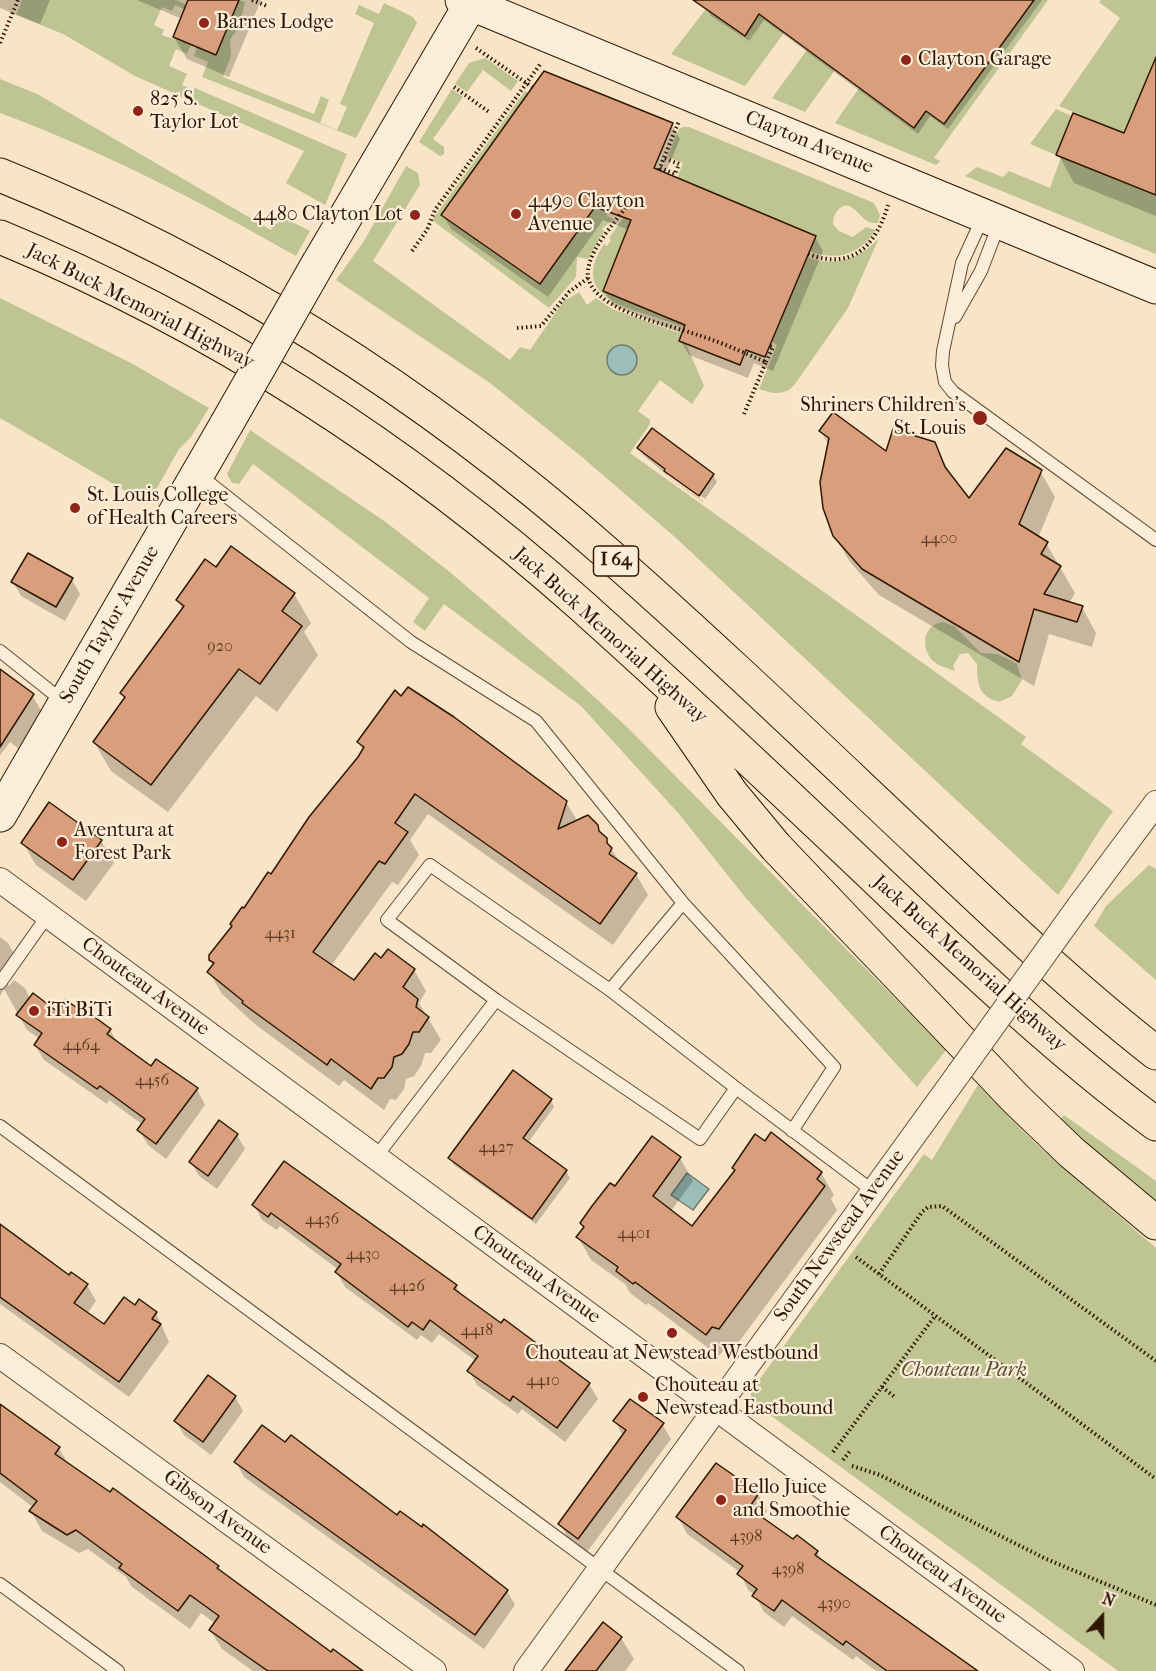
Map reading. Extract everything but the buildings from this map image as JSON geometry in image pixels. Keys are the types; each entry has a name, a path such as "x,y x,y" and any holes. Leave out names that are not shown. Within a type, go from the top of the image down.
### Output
{"highway":[{"name":"I 64","path":"0,175 116,226 262,303 348,356 479,448 609,554 1021,938 1156,1053"},
{"name":"Jack Buck Memorial Highway","path":"0,237 166,316 236,353 325,409 450,497 581,606 1046,1037 1156,1124"},
{"path":"643,663 732,794 776,847 1015,1098 1071,1152 1156,1223"}],"street":[{"name":"Clayton Avenue","path":"468,1 1156,287"},
{"name":"South Taylor Avenue","path":"0,815 468,1"},
{"name":"South Newstead Avenue","path":"526,1671 1079,906 1156,803"},
{"name":"Chouteau Avenue","path":"0,880 1072,1671"},
{"name":"Gibson Avenue","path":"0,1356 434,1671"}],"lane":[{"path":"948,328 981,271 992,219"},
{"path":"992,219 962,263 942,366 945,382 953,392 1156,540"},
{"path":"198,474 411,642 536,721 683,903 834,1067 792,1131"},
{"path":"0,651 65,703"},
{"path":"736,1088 700,1139 496,1000 387,920 430,865 610,990 873,1191"},
{"path":"610,990 683,903"},
{"path":"0,983 48,915"},
{"path":"376,1157 496,1000"},
{"path":"0,1126 738,1671"},
{"path":"0,1584 118,1671"}],"path":[{"path":"0,43 18,0"},
{"path":"252,0 267,6"},
{"path":"475,47 532,87"},
{"path":"412,251 426,230 435,210 541,63"},
{"path":"451,85 489,112"},
{"path":"664,158 679,164 675,174 660,169 664,158 680,121"},
{"path":"628,204 595,251 588,270 590,288 612,304 651,321 699,334 766,362"},
{"path":"808,254 824,259 840,259 862,250 875,238 888,206"},
{"path":"517,328 542,326 560,300 588,279"},
{"path":"744,414 773,347 770,346"},
{"path":"879,1274 922,1212 928,1206 942,1206 1156,1361"},
{"path":"856,1257 1156,1479"},
{"path":"833,1452 848,1428 935,1316"},
{"path":"882,1387 896,1398"},
{"path":"843,1460 850,1451"},
{"path":"852,1466 880,1475 1044,1557 1156,1605"}],"green space":[{"path":"22,0 176,0 186,4 184,9 175,5 172,11 162,7 154,25 164,30 162,35 191,45 187,54 176,49 169,66 187,74 182,85 193,90 195,88 347,154 325,205 286,183 304,151 135,76 63,34 16,15"},
{"path":"239,0 245,2 239,27 230,40 231,56 223,77 314,114 321,96 329,100 320,123 337,130 347,107 340,104 374,23 355,14 359,5 379,14 384,3 413,17 417,23 356,138 202,77 208,62 194,56 197,47 216,55"},
{"path":"1034,0 1048,0 934,158 940,161 936,165 835,123 859,88 913,128 926,111 944,124"},
{"path":"1101,0 1156,0 1156,55 1124,133 1059,106 1120,18 1099,2"},
{"path":"706,9 745,36 759,14 784,33 745,86 671,54"},
{"path":"807,50 835,70 805,112 772,98"},
{"path":"485,58 518,81 511,91 483,70 467,92 455,84 469,63"},
{"path":"0,79 37,94 271,230 278,215 310,231 296,256 151,178 0,113"},
{"path":"452,89 463,97 433,139 444,147 444,154 440,156 419,142"},
{"path":"525,91 528,93 442,215 539,284 595,207 609,212 607,216 614,219 602,229 604,231 588,259 577,257 576,277 549,308 432,220"},
{"path":"1056,109 1071,116 1056,155 1030,144"},
{"path":"689,127 874,203 880,215 878,223 865,220 854,209 846,205 837,211 833,224 839,231 853,237 866,227 876,230 863,245 847,254 829,256 809,251 815,235 677,178 683,163 667,157 679,129"},
{"path":"1061,157 1156,195 1156,254 965,176 977,167 1003,177 1009,171 1050,188"},
{"path":"406,166 418,173 420,185 373,261 510,360 520,347 530,350 563,302 579,292 587,305 596,298 612,309 682,334 704,386 692,404 660,380 638,411 650,420 650,424 630,453 1026,737 1021,744 1113,811 1058,895 676,538 582,457 490,383 336,280 364,241"},
{"path":"628,211 634,213 603,291 685,325 684,328 615,302 602,293 594,280 594,264 604,244 607,246 611,240 609,238"},
{"path":"879,238 848,308 795,384 787,391 778,393 759,389 777,345 772,342 807,257 827,261 846,260 863,252"},
{"path":"0,298 131,363 209,408 191,437 179,449 148,504 0,418"},
{"path":"250,430 387,523 451,573 628,728 946,1050 917,1087 745,897 679,814 581,706 444,604 425,631 413,622 429,598 253,464 239,484 232,483 227,474"},
{"path":"943,622 954,626 981,653 998,654 1017,664 1022,680 1012,696 999,702 987,696 978,683 977,664 968,653 960,654 953,666 955,671 932,660 926,648 926,636 932,627"},
{"path":"1149,865 1156,869 1156,980 1094,926 1106,906"},
{"name":"Chouteau Park","path":"978,1085 1037,1145 1156,1248 1156,1671 1118,1671 762,1409 751,1398 751,1391 924,1154 932,1160"},
{"path":"1064,1115 1156,1181 1156,1205 1059,1121"}],"water":[{"path":"622,345 628,346 636,354 636,366 628,374 622,375 616,374 608,366 607,360 608,354 616,346"},
{"path":"687,1173 709,1189 693,1210 671,1195"}],"place":[{"name":"Barnes Lodge","path":"204,23"},
{"name":"Clayton Garage","path":"906,60"},
{"name":"825 S. Taylor Lot","path":"138,111"},
{"name":"4490 Clayton Avenue","path":"516,214"},
{"name":"4480 Clayton Lot","path":"415,215"},
{"name":"Shriners Children's St. Louis","path":"980,418"},
{"name":"St. Louis College of Health Careers","path":"75,508"},
{"name":"Aventura at Forest Park","path":"62,842"},
{"name":"iTi BiTi","path":"34,1011"},
{"name":"Chouteau at Newstead Westbound","path":"672,1333"},
{"name":"Chouteau at Newstead Eastbound","path":"643,1397"},
{"name":"Hello Juice and Smoothie","path":"721,1500"}]}
